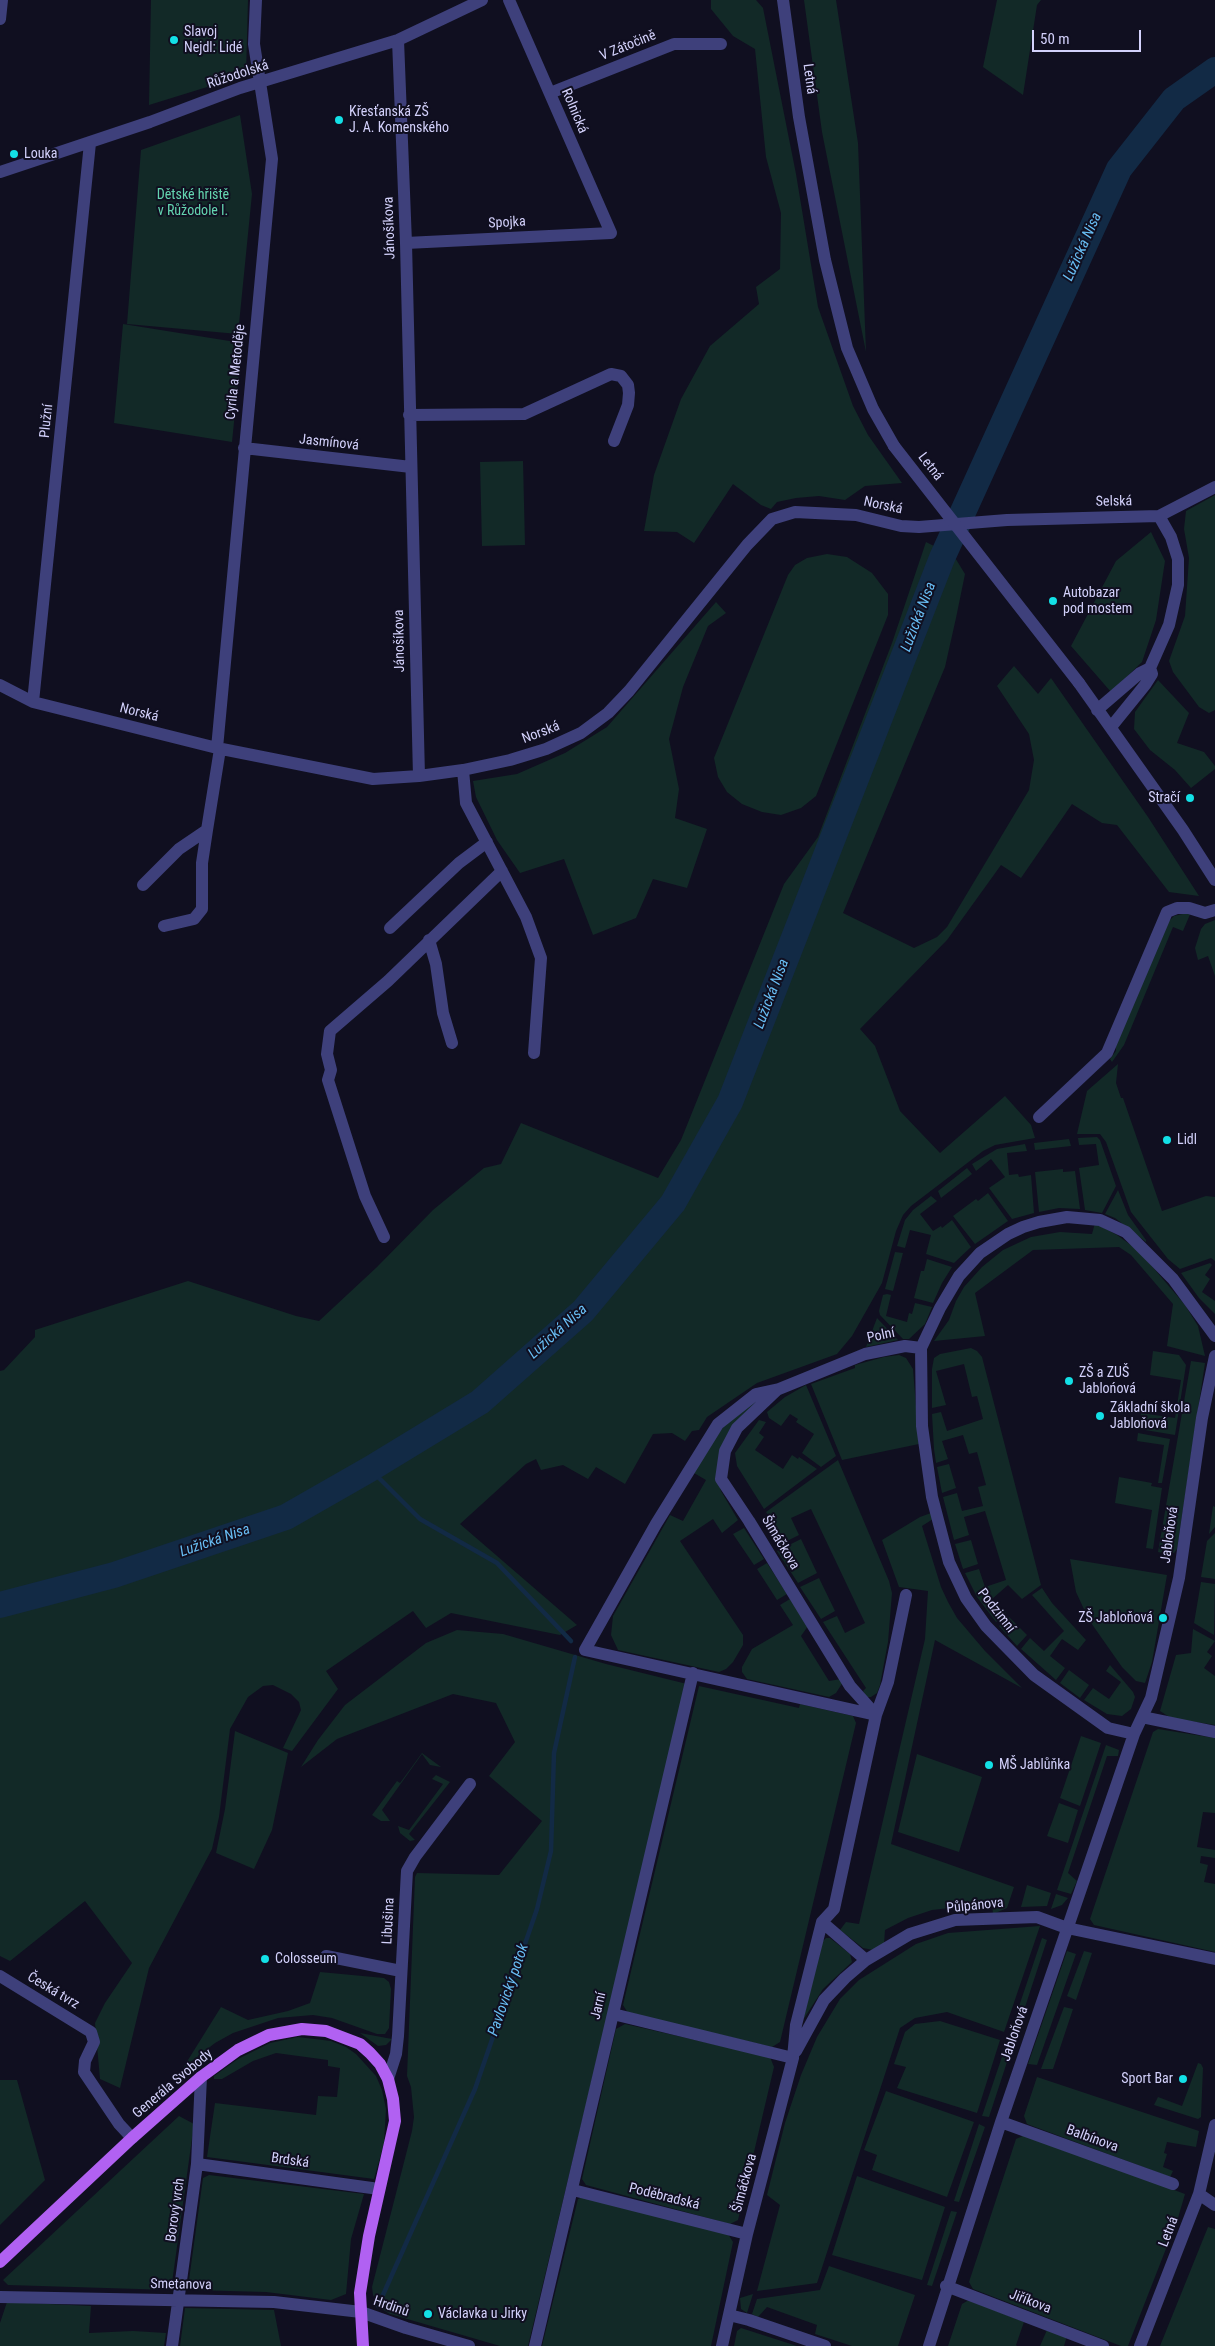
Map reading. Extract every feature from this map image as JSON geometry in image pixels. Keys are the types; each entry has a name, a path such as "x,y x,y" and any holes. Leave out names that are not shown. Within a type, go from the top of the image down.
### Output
{"main road":[{"name":"Generála Svobody","path":"0,2262 200,2077 253,2042 269,2035 302,2029 326,2031 360,2044 380,2064 388,2079 396,2121 363,2264 360,2293 363,2346"}],"street":[{"path":"0,19 2,0"},
{"name":"Cyrila a Metoděje","path":"164,926 194,919 202,908 202,863 219,748 244,448 272,159 254,44 256,0"},
{"name":"Růžodolská","path":"0,172 240,88 398,40 482,0"},
{"name":"Rolnická","path":"509,0 611,233"},
{"name":"Letná","path":"783,0 801,127 826,260 846,348 873,409 894,446 1079,683 1111,727 1215,880"},
{"name":"Jánošíkova","path":"398,40 406,243 419,776"},
{"name":"V Zátočině","path":"550,93 674,44 721,44"},
{"name":"Plužní","path":"33,702 90,142"},
{"name":"Spojka","path":"406,243 611,233"},
{"path":"409,415 524,414 611,374 621,376 628,385 629,393 628,405 614,441"},
{"name":"Jasmínová","path":"244,448 411,467"},
{"name":"Selská","path":"1007,520 1159,516 1215,487"},
{"name":"Norská","path":"0,685 33,702 219,748 373,779 419,776 463,770 510,760 546,749 581,733 608,713 629,691 747,545 772,519 795,512 856,515 901,526 919,527 1007,520"},
{"path":"1097,710 1140,673 1150,668 1169,625 1178,585 1178,559 1171,537 1159,516"},
{"path":"1111,727 1145,685 1152,674 1150,668"},
{"path":"463,770 466,803 526,917 541,958 534,1053"},
{"path":"143,885 180,848 207,830"},
{"path":"390,928 459,863 487,842"},
{"path":"384,1237 365,1196 328,1080 330,1070 327,1054 330,1031 388,981 502,871"},
{"path":"1038,1116 1107,1053 1167,912 1183,908 1205,913 1215,910"},
{"path":"429,940 436,964 443,1013 452,1043"},
{"path":"921,1348 940,1308 959,1276 980,1253 1017,1230 1039,1222 1068,1217 1100,1220 1126,1232 1173,1279 1215,1336"},
{"name":"Polní","path":"694,1673 585,1650 656,1524 718,1424 756,1394 779,1388 865,1354 905,1346 921,1348"},
{"name":"Podzimní","path":"921,1348 922,1426 932,1498 949,1562 966,1598 992,1632 1034,1675 1108,1728 1134,1734"},
{"name":"Jabloňová","path":"1142,1717 1151,1698 1179,1578 1202,1418 1215,1356"},
{"name":"Šimáčkova","path":"779,1388 737,1428 725,1451 721,1479 749,1521 850,1686 876,1716"},
{"name":"Šimáčkova","path":"722,2346 747,2234 793,2058 796,2025 822,1922 834,1909 876,1716 888,1682 906,1596"},
{"path":"694,1673 876,1716"},
{"name":"Jarní","path":"535,2346 694,1673"},
{"path":"1134,1734 1142,1717 1215,1732"},
{"name":"Jabloňová","path":"928,2346 1001,2122 1134,1734"},
{"name":"Libušina","path":"388,2079 396,2054 407,1871 415,1857 470,1784"},
{"name":"Půlpánova","path":"793,2058 824,2000 866,1960 910,1934 955,1920 1037,1916 1067,1928 1215,1959"},
{"path":"822,1922 866,1960"},
{"path":"326,1956 401,1971"},
{"name":"Česká tvrz","path":"0,1976 91,2032 94,2042 85,2060 84,2072 119,2124 132,2138"},
{"path":"613,2014 793,2058"},
{"name":"Borový vrch","path":"172,2346 197,2164 200,2077"},
{"name":"Balbínova","path":"1001,2122 1173,2184"},
{"name":"Letná","path":"1140,2346 1199,2194 1215,2125"},
{"name":"Brdská","path":"197,2164 379,2189"},
{"name":"Poděbradská","path":"572,2190 747,2234"},
{"path":"1199,2194 1215,2205"},
{"name":"Jiříkova","path":"946,2286 1103,2346"},
{"name":"Smetanova","path":"1,2299 274,2302 361,2312"},
{"name":"Hrdinů","path":"361,2312 406,2328 469,2346"},
{"path":"729,2315 825,2346"}],"green space":[{"path":"151,0 248,0 246,75 149,105"},
{"path":"711,0 756,0 763,8 796,174 818,307 853,406 868,435 902,483 865,486 845,500 819,496 796,498 777,502 771,509 761,505 733,484 694,543 677,532 644,531 654,475 681,399 710,346 759,304 756,287 780,269 781,213 766,157 755,49 733,36 711,9"},
{"path":"804,0 836,0 858,143 866,352 822,132"},
{"path":"997,0 1041,0 1037,5 1023,95 983,67"},
{"name":"Dětské hřiště v Růžodole I.","path":"240,115 252,194 238,334 127,324 141,150"},
{"path":"123,324 242,343 232,442 114,423"},
{"path":"523,461 525,545 482,546 480,462"},
{"path":"1215,495 1215,710 1209,713 1199,707 1173,672 1169,661 1185,616 1189,558 1184,529 1186,511"},
{"path":"1151,532 1165,561 1156,620 1142,662 1111,692 1071,646 1116,561"},
{"path":"926,542 954,556 965,574 956,618 945,667 843,913 914,948 937,937 947,927 1029,790 1034,760 1029,734 997,686 1014,666 1038,694 1051,678 1148,817 1199,896 1169,892 1117,825 1102,823 1072,804 1021,878 1001,865 947,940 860,1029 875,1046 900,1111 940,1153 1005,1096 1031,1125 1035,1138 995,1145 983,1151 911,1206 903,1215 896,1231 882,1283 852,1336 837,1354 757,1383 707,1417 699,1430 692,1431 685,1441 672,1433 653,1434 625,1484 596,1467 588,1479 563,1465 541,1470 536,1459 526,1464 460,1524 577,1625 560,1635 451,1613 426,1628 413,1611 326,1671 338,1689 292,1751 283,1748 301,1710 299,1702 291,1694 273,1685 263,1686 248,1697 230,1729 219,1817 212,1849 149,1968 120,2088 100,2079 95,2023 105,2003 132,1963 85,1901 10,1961 0,1956 0,1371 4,1370 35,1337 35,1330 188,1281 296,1316 319,1321 377,1267 433,1210 484,1168 501,1164 521,1123 658,1178 681,1140 784,884 818,837 892,643"},
{"path":"827,554 847,557 872,573 888,594 888,615 816,796 801,808 781,815 762,812 742,804 727,792 718,777 714,758 788,575 795,565 807,558"},
{"path":"716,602 726,613 708,626 683,687 669,739 679,789 675,818 707,829 687,888 653,879 636,918 593,935 564,859 520,873 497,840 476,797 473,781 517,774 565,753 607,727"},
{"path":"1158,680 1189,713 1177,743 1204,752 1215,766 1215,769 1191,788 1175,770 1150,750 1134,729 1135,712"},
{"path":"1191,912 1183,931 1173,927 1124,1045 1112,1062 1110,1059 1116,1051 1116,1043 1168,922 1174,916"},
{"path":"1215,920 1215,976 1208,956 1198,960 1195,948 1201,929 1205,924"},
{"path":"1118,1064 1116,1083 1121,1098 1123,1098 1162,1211 1206,1196 1215,1197 1215,1261 1211,1258 1180,1269 1168,1259 1131,1212 1106,1142 1100,1134 1077,1134 1087,1091"},
{"path":"1097,1137 1100,1140 1116,1186 1102,1213 1085,1210 1079,1168 1099,1165 1096,1144 1079,1145 1078,1138"},
{"path":"1069,1139 1071,1146 1035,1150 1034,1143"},
{"path":"1025,1144 1027,1151 1007,1153 1009,1175 1018,1174 1019,1177 1031,1175 1034,1213 1012,1219 989,1188 1005,1177 991,1159 976,1171 972,1164 997,1149"},
{"path":"967,1168 972,1174 941,1198 938,1191"},
{"path":"1063,1169 1063,1172 1075,1171 1080,1209 1059,1208 1039,1212 1035,1172"},
{"path":"1118,1190 1128,1215 1146,1242 1115,1218 1105,1214"},
{"path":"988,1193 1008,1221 975,1244 953,1216 976,1199 978,1201"},
{"path":"931,1196 937,1201 920,1214 933,1231 941,1226 942,1228 952,1220 971,1247 954,1263 926,1254 931,1235 910,1230 905,1248 897,1246 905,1220 913,1210"},
{"path":"1095,1223 1117,1235 1139,1251 1185,1305 1198,1326 1205,1356 1167,1346 1173,1304 1131,1255 1119,1247 1033,1250 975,1293 985,1336 934,1341 949,1320 964,1287 982,1267 1003,1250 1031,1237 1060,1232 1092,1234"},
{"path":"895,1252 903,1253 893,1291 885,1289"},
{"path":"927,1259 952,1267 933,1303 914,1298 921,1271 924,1271"},
{"path":"1210,1263 1212,1265 1205,1275 1210,1279 1202,1292 1215,1301 1215,1314 1199,1298 1181,1273"},
{"path":"883,1295 891,1295 886,1316 907,1322 909,1313 912,1314 915,1303 932,1307 925,1324 909,1339 903,1339 880,1315 879,1311"},
{"path":"877,1318 898,1340 866,1347"},
{"path":"971,1348 982,1357 1041,1585 1022,1599 1008,1585 992,1599 1006,1613 996,1622 977,1597 965,1573 979,1569 985,1587 1006,1580 985,1511 964,1517 969,1535 954,1540 943,1497 957,1493 962,1511 983,1506 978,1487 986,1485 977,1452 969,1454 963,1435 942,1441 948,1459 936,1463 934,1449 932,1414 941,1412 947,1431 983,1419 977,1396 972,1397 964,1364 936,1371 946,1405 932,1408 932,1369 934,1358 940,1354"},
{"path":"1153,1351 1179,1355 1186,1365 1175,1435 1139,1429 1141,1413 1175,1418 1181,1380 1150,1375"},
{"path":"899,1355 906,1358 913,1369 919,1444 842,1460 811,1384 855,1368 855,1365"},
{"path":"1191,1361 1205,1363 1177,1549 1174,1553 1167,1554 1158,1552"},
{"path":"806,1385 836,1456 821,1467 802,1453 814,1434 796,1422 798,1419 790,1414 781,1426 769,1418 767,1412 785,1397"},
{"path":"759,1398 717,1474 721,1491 738,1520 722,1533 713,1519 680,1541 743,1635 743,1645 733,1662 726,1669 719,1672 618,1650 611,1635 613,1616 670,1515 683,1521 706,1480 694,1473 702,1456 727,1422"},
{"path":"759,1420 766,1422 759,1433 764,1437 755,1450 783,1469 792,1455 798,1459 799,1457 817,1469 764,1509 737,1466 735,1453"},
{"path":"1138,1433 1170,1439 1162,1483 1158,1483 1164,1445 1137,1441"},
{"path":"838,1460 889,1581 892,1593 888,1642 880,1685 877,1693 871,1697 866,1697 863,1691 866,1688 823,1622 837,1616 845,1633 865,1623 811,1509 791,1518 799,1535 785,1542 766,1512"},
{"path":"949,1464 956,1488 942,1493 937,1467"},
{"path":"1119,1477 1152,1483 1151,1486 1162,1488 1153,1549 1146,1548 1152,1510 1115,1503"},
{"path":"1213,1506 1215,1507 1215,1527 1209,1534"},
{"path":"931,1513 933,1519 922,1526 941,1587 948,1602 957,1618 985,1651 1022,1688 935,1640 891,1844 1014,1887 1007,1908 993,1914 992,1903 932,1910 908,1918 885,1930 884,1944 873,1950 863,1948 840,1930 846,1922 859,1924 925,1639 928,1591 899,1587 882,1540 920,1517"},
{"path":"744,1528 764,1559 754,1565 733,1534"},
{"path":"1215,1533 1215,1579 1201,1577 1207,1541"},
{"path":"801,1539 817,1573 798,1583 777,1551"},
{"path":"971,1540 978,1564 963,1569 955,1544"},
{"path":"1070,1559 1167,1575 1152,1662 1145,1683 1136,1681 1122,1667 1089,1620 1076,1592"},
{"path":"767,1563 787,1594 777,1600 757,1569"},
{"path":"819,1578 835,1611 821,1619 800,1587"},
{"path":"1201,1582 1215,1584 1214,1635 1194,1623"},
{"path":"1042,1588 1052,1603 1086,1640 1078,1650 1062,1639 1050,1656 1065,1668 1056,1680 1021,1649 1030,1638 1044,1651 1064,1631 1032,1595"},
{"path":"790,1599 808,1626 801,1636 829,1681 841,1679 843,1682 836,1693 829,1697 747,1679 742,1672 742,1667 752,1649 793,1625 780,1605"},
{"path":"1009,1617 1027,1635 1017,1646 999,1626"},
{"path":"1193,1629 1215,1641 1207,1652 1212,1656 1204,1668 1215,1676 1215,1725 1171,1718 1160,1711 1176,1655 1191,1653"},
{"path":"457,1630 503,1634 606,1664 687,1684 528,2346 500,2346 390,2314 380,2308 373,2295 372,2287 414,2117 411,2087 407,2076 415,1877 417,1873 499,1875 542,1821 489,1776 515,1742 496,1703 453,1694 337,1739 301,1767 318,1740 345,1705 426,1643"},
{"path":"1110,1665 1133,1692 1135,1697 1131,1709 1122,1716 1107,1714 1084,1700 1093,1688 1109,1699 1121,1682 1106,1671"},
{"path":"1069,1670 1089,1685 1080,1698 1060,1683"},
{"path":"699,1686 799,1708 800,1704 853,1716 856,1723 780,2042 772,2047 628,2013 623,2005"},
{"path":"1158,1729 1215,1738 1215,1813 1203,1812 1197,1847 1215,1850 1215,1858 1201,1856 1200,1863 1208,1865 1204,1882 1215,1884 1215,1952 1094,1925 1090,1919 1153,1732"},
{"path":"235,1731 288,1753 272,1830 254,1869 216,1853 225,1809"},
{"path":"1081,1736 1101,1743 1080,1806 1060,1798"},
{"path":"1106,1745 1119,1750 1118,1756 1107,1756 1068,1873 1077,1881 1071,1894 1057,1890"},
{"path":"422,1753 441,1767 430,1765 422,1754 382,1810 390,1821 381,1821 372,1815 397,1781 400,1783"},
{"path":"917,1754 982,1777 959,1852 898,1832"},
{"path":"436,1775 450,1782 409,1834 415,1840 410,1841 400,1833 398,1826 409,1830 443,1784 432,1779"},
{"path":"1059,1803 1078,1810 1068,1843 1047,1836"},
{"path":"1027,1885 1051,1893 1047,1906 1021,1907"},
{"path":"1056,1894 1068,1898 1062,1905 1051,1909"},
{"path":"1040,1926 1004,2032 947,2012 915,2018 900,2028 817,2283 757,2291 780,2205 767,2195 785,2123 801,2075 817,2037 840,1999 859,1980 916,1944 948,1933"},
{"path":"826,1938 830,1938 850,1954 852,1962 823,1989 803,2020 822,1942"},
{"path":"1042,1938 1047,1940 989,2117 982,2116"},
{"path":"1067,1951 1076,1954 1037,2065 1028,2064"},
{"path":"1084,1951 1092,1953 1076,2000 1067,1996"},
{"path":"320,1972 384,1978 389,1982 391,1989 389,2028 385,2034 377,2034 332,2018 313,2015 278,2018 233,2033 215,2043 183,2068 221,2007 248,2020 288,2011 310,2003"},
{"path":"1064,2007 1073,2009 1053,2069 1041,2069"},
{"path":"940,2021 1000,2040 977,2113 897,2088 906,2067 894,2064 905,2032 915,2024"},
{"path":"625,2024 770,2057 774,2067 738,2220 730,2224 586,2185 582,2179 616,2029"},
{"path":"360,2033 392,2039 386,2045 378,2046"},
{"path":"298,2037 331,2041 346,2047 356,2054 376,2076 382,2090 386,2109 384,2143 374,2179 207,2157 215,2103 316,2115 318,2096 337,2097 340,2068 328,2066 328,2060 276,2053 253,2061 222,2079 214,2079 214,2076 238,2059 270,2043"},
{"path":"1198,2063 1203,2068 1201,2117 1198,2119 1154,2105 1158,2097 1182,2106"},
{"path":"1037,2077 1199,2131 1196,2147 1167,2142 1164,2153 1167,2154 1163,2167 1173,2171 1170,2177 1027,2124 1024,2116"},
{"path":"0,2080 17,2080 45,2180 0,2225"},
{"path":"886,2091 974,2122 947,2197 872,2170 877,2155 864,2150"},
{"path":"179,2116 194,2124 171,2290 8,2285 3,2280"},
{"path":"979,2124 985,2127 959,2202 954,2201"},
{"path":"1025,2135 1185,2194 1178,2218 1128,2346 1121,2346 973,2289 969,2282 1016,2139"},
{"path":"209,2175 364,2194 351,2239 346,2294 331,2300 266,2292 192,2290 189,2280 203,2178"},
{"path":"857,2176 945,2207 922,2280 832,2255"},
{"path":"584,2196 728,2234 733,2242 711,2346 542,2346 578,2199"},
{"path":"951,2211 957,2212 932,2286 927,2285"},
{"path":"1208,2227 1215,2229 1215,2346 1160,2346"},
{"path":"829,2266 915,2295 898,2346 852,2346 815,2334 817,2325 767,2307 758,2317 752,2314 757,2299 820,2290"},
{"path":"753,2294 747,2313 741,2309 740,2298"},
{"path":"969,2300 1024,2322 1017,2346 948,2346 962,2304"},
{"path":"7,2302 91,2306 89,2333 133,2331 166,2333 164,2346 0,2346 0,2323"},
{"path":"185,2308 274,2310 281,2346 180,2346"},
{"path":"741,2328 797,2346 734,2346 737,2331"},
{"path":"1047,2330 1067,2336 1064,2346 1040,2346"}],"waterway":[{"name":"Lužická Nisa","path":"0,1605 114,1575 286,1517 370,1469 480,1402 583,1311 673,1203 730,1102 942,558 1119,169 1174,99 1215,70"},
{"name":"Pavlovický potok","path":"370,1469 420,1519 497,1563 571,1641"},
{"name":"Pavlovický potok","path":"378,2306 475,2089 537,1909 551,1851 554,1753 575,1657"}],"place":[{"name":"Slavoj Nejdl: Lidé","path":"174,40"},
{"name":"Křesťanská ZŠ J. A. Komenského","path":"339,120"},
{"name":"Louka","path":"14,154"},
{"name":"Autobazar pod mostem","path":"1053,601"},
{"name":"Stračí","path":"1190,798"},
{"name":"Lidl","path":"1167,1140"},
{"name":"ZŠ a ZUŠ Jablońová","path":"1069,1381"},
{"name":"Základní škola Jabloňová","path":"1100,1416"},
{"name":"ZŠ Jabloňová","path":"1163,1618"},
{"name":"MŠ Jablůňka","path":"989,1765"},
{"name":"Colosseum","path":"265,1959"},
{"name":"Sport Bar","path":"1183,2079"},
{"name":"Václavka u Jirky","path":"428,2314"}]}
